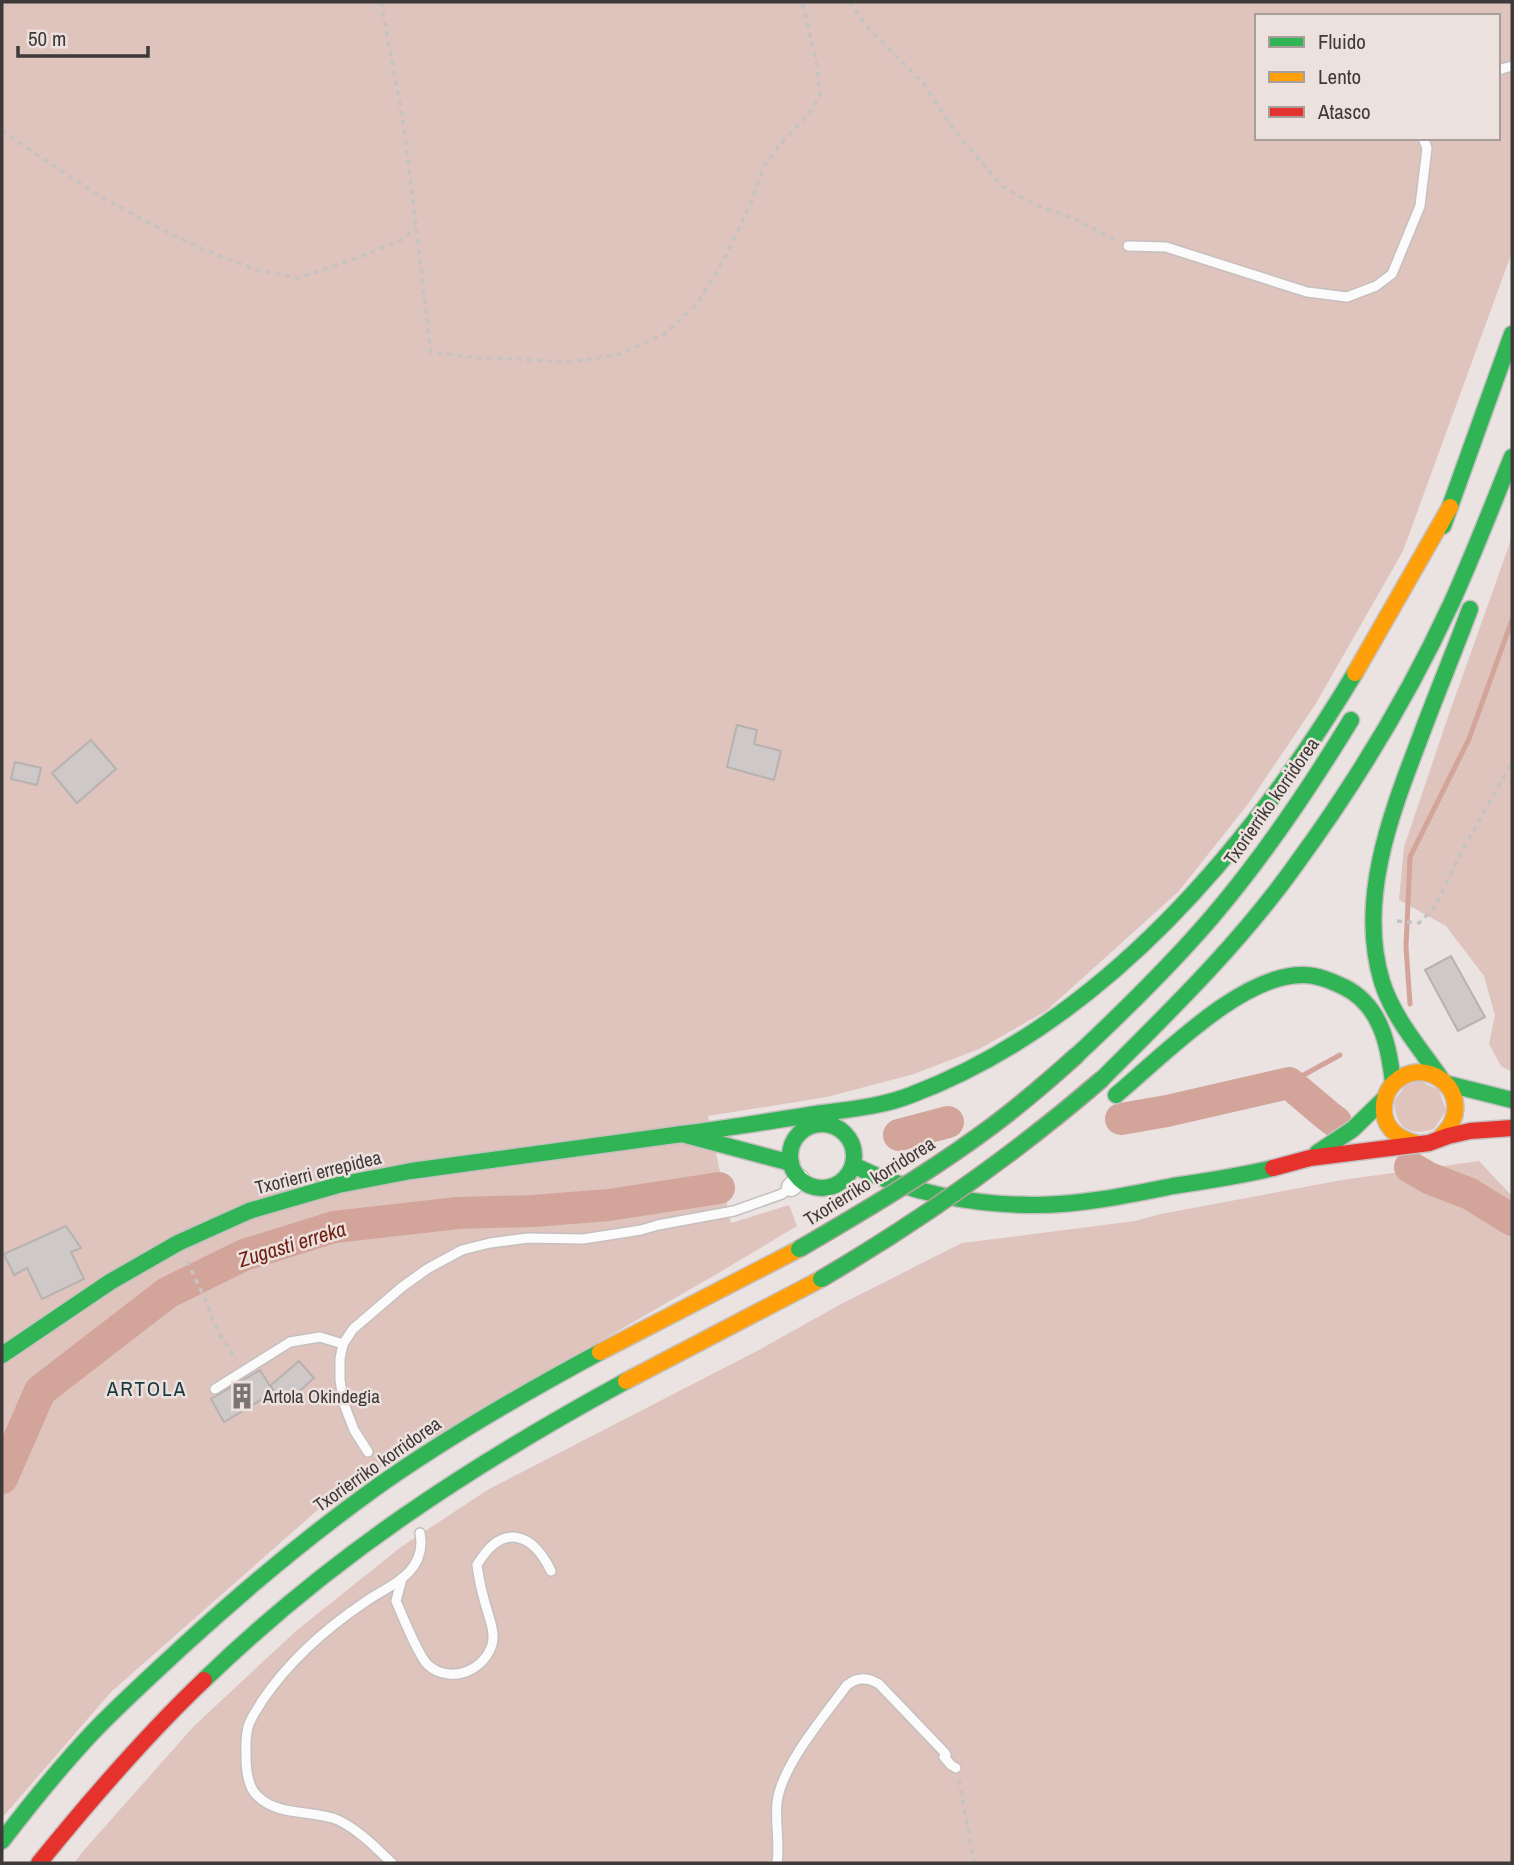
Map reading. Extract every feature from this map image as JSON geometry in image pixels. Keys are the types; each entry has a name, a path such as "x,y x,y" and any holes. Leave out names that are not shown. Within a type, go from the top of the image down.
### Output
{"main road":[{"path":"1414,600 1512,334"},
{"path":"39,1863 87,1802 165,1717 234,1650 371,1538 445,1487 537,1430 876,1247 1000,1162 1059,1117 1102,1079 1189,992 1252,921 1297,864 1361,769 1405,694 1451,604 1512,457"},
{"path":"1439,1139 1453,1123 1456,1103 1453,1093 1392,1005 1382,980 1373,921 1377,879 1386,834 1477,586 1512,464"},
{"path":"841,1129 895,1100 950,1079 1058,1016 1133,953 1187,898 1254,820 1311,742 1344,692 1450,507"},
{"name":"Txorierriko korridorea","path":"2,1841 54,1775 106,1719 201,1628 322,1527 424,1454 501,1407 799,1249 891,1195 962,1148 1040,1088 1149,986 1213,916 1314,781 1359,706"},
{"path":"1111,1099 1234,998 1263,983 1292,974 1318,976 1340,984 1371,1008 1381,1023 1387,1042 1393,1083"},
{"path":"1310,1158 1342,1138 1371,1114 1393,1083 1410,1072 1430,1073 1444,1081 1512,1100"},
{"path":"1384,1099 1383,1110 1391,1130 1408,1142 1419,1144"},
{"path":"724,1129 895,1100"},
{"path":"682,1134 728,1144 809,1185 819,1188 841,1183 848,1175 855,1155 848,1136 841,1129 824,1123 806,1128 798,1134 791,1147 794,1176"},
{"path":"853,1165 877,1177 961,1199 1036,1205 1086,1201 1142,1192 1260,1171 1310,1158 1429,1143 1466,1133 1512,1128"},
{"path":"724,1129 798,1134"},
{"name":"Txorierri errepidea","path":"2,1355 110,1282 178,1244 249,1211 338,1185 411,1171 724,1129"},
{"path":"876,1247 922,1230 989,1189"}],"lane":[{"path":"1128,246 1166,247 1307,292 1346,298 1376,286 1392,274 1420,205 1427,148 1424,140"},
{"path":"368,1452 354,1430 344,1404 340,1380 343,1344 353,1329 409,1282 441,1261 462,1250 490,1243 516,1239 583,1239 734,1211 782,1194 794,1176"},
{"path":"215,1389 289,1342 320,1337 343,1344"},
{"path":"392,1863 359,1833 338,1820 320,1814 282,1809 256,1794 250,1785 246,1743 248,1725 276,1681 337,1621 402,1578 416,1563 420,1552 420,1533"},
{"path":"402,1578 396,1601 419,1650 432,1668 451,1675 477,1666 486,1657 491,1646 492,1629 477,1565 492,1544 512,1537 525,1541 539,1551 551,1571"},
{"path":"777,1863 777,1803 784,1779 817,1726 848,1685 855,1680 867,1678 883,1687 956,1768"}],"path":[{"path":"381,2 404,127 431,352 470,357 569,362 617,355 665,334 696,305 725,258 751,203 764,166 783,140 808,115 820,95 816,59 802,2"},
{"path":"849,2 871,31 924,84 953,129 1002,187 1128,246"},
{"path":"2,131 95,193 142,220 202,249 257,270 299,278 401,240 416,228"},
{"path":"1373,921 1419,923 1434,908 1462,851 1512,762"},
{"path":"187,1262 217,1329 242,1371"},
{"path":"956,1768 974,1863"}],"shaded area":[{"path":"2,2 1512,2 1512,252 1403,551 1315,705 1248,804 1179,891 1046,1011 979,1049 914,1074 827,1097 708,1116 731,1223 789,1205 797,1226 338,1492 111,1692 2,1818"},
{"path":"1512,537 1512,1072 1501,1066 1489,1044 1495,1015 1484,976 1446,926 1399,900 1404,847"},
{"path":"1420,1081 1439,1090 1446,1111 1434,1129 1417,1132 1410,1131 1401,1124 1394,1101 1406,1085"},
{"path":"1479,1161 1512,1196 1512,1863 74,1863 194,1726 296,1631 401,1547 489,1489 962,1243 1135,1221 1342,1180"}],"building":[{"path":"737,725 757,730 754,744 781,751 774,780 727,767"},
{"path":"91,740 116,769 77,803 52,773"},
{"path":"15,762 41,768 37,785 11,779"},
{"path":"1451,956 1485,1017 1458,1031 1425,970"},
{"path":"66,1226 81,1248 71,1252 84,1279 42,1299 27,1268 14,1275 4,1254"},
{"path":"299,1361 314,1378 286,1403 270,1386"},
{"name":"Artola Okindegia","path":"260,1370 274,1392 224,1422 211,1399"}],"waterway":[{"path":"1410,1004 1406,947 1410,857 1469,739 1512,620"},
{"path":"1289,1083 1340,1055"},
{"path":"1121,1119 1289,1083 1336,1122"},
{"path":"899,1135 948,1122"},
{"path":"1410,1167 1429,1178 1470,1194 1512,1220"},
{"name":"Zugasti erreka","path":"2,1478 40,1391 167,1293 244,1255 334,1227 458,1213 609,1205 719,1188"}],"traffic: fast":[{"path":"1443,526 1512,334"},
{"path":"1102,1079 1204,975 1253,920 1340,801 1399,705 1435,638 1512,457"},
{"path":"1440,1077 1407,1031 1387,995 1375,951 1373,920 1381,858 1398,797 1470,609"},
{"path":"682,1134 900,1099 981,1063 1047,1022 1109,975 1167,921 1220,863 1314,738 1355,673"},
{"path":"1077,1055 1163,971 1231,894 1285,822 1351,720"},
{"path":"1116,1095 1179,1040 1229,1003 1254,988 1279,978 1303,975 1319,977 1344,987 1367,1004 1381,1028 1393,1083"},
{"path":"799,1249 955,1152 1016,1108 1077,1055"},
{"path":"821,1279 895,1234 966,1185 1035,1134 1102,1079"},
{"path":"1448,1084 1512,1100"},
{"path":"1317,1153 1353,1129 1384,1099"},
{"path":"816,1124 828,1124 845,1133 852,1144 854,1156 852,1168 845,1179 828,1188 816,1188 804,1183 795,1174 790,1162 790,1150 795,1138 804,1129 816,1124"},
{"path":"2,1355 110,1282 178,1243 249,1211 338,1185 411,1171 682,1134 791,1163"},
{"path":"853,1165 896,1183 941,1196 988,1203 1035,1205 1104,1199 1273,1168"},
{"path":"2,1841 58,1771 105,1720 275,1565 374,1489 429,1452 513,1400 600,1352"},
{"path":"204,1680 302,1593 404,1516 512,1446 626,1381"}],"traffic: slow":[{"path":"1355,673 1450,507"},
{"path":"1418,1144 1391,1130 1385,1119 1384,1109 1387,1093 1394,1083 1405,1075 1417,1072 1440,1078 1454,1097 1452,1122 1439,1139"},
{"path":"600,1352 799,1249"},
{"path":"626,1381 821,1279"}],"traffic: jam":[{"path":"1273,1168 1310,1158 1429,1143 1470,1131 1512,1128"},
{"path":"39,1863 119,1769 204,1680"}],"place":[{"name":"Artola Okindegia","path":"242,1396"}],"district":[{"name":"ARTOLA","path":"147,1388"}]}
